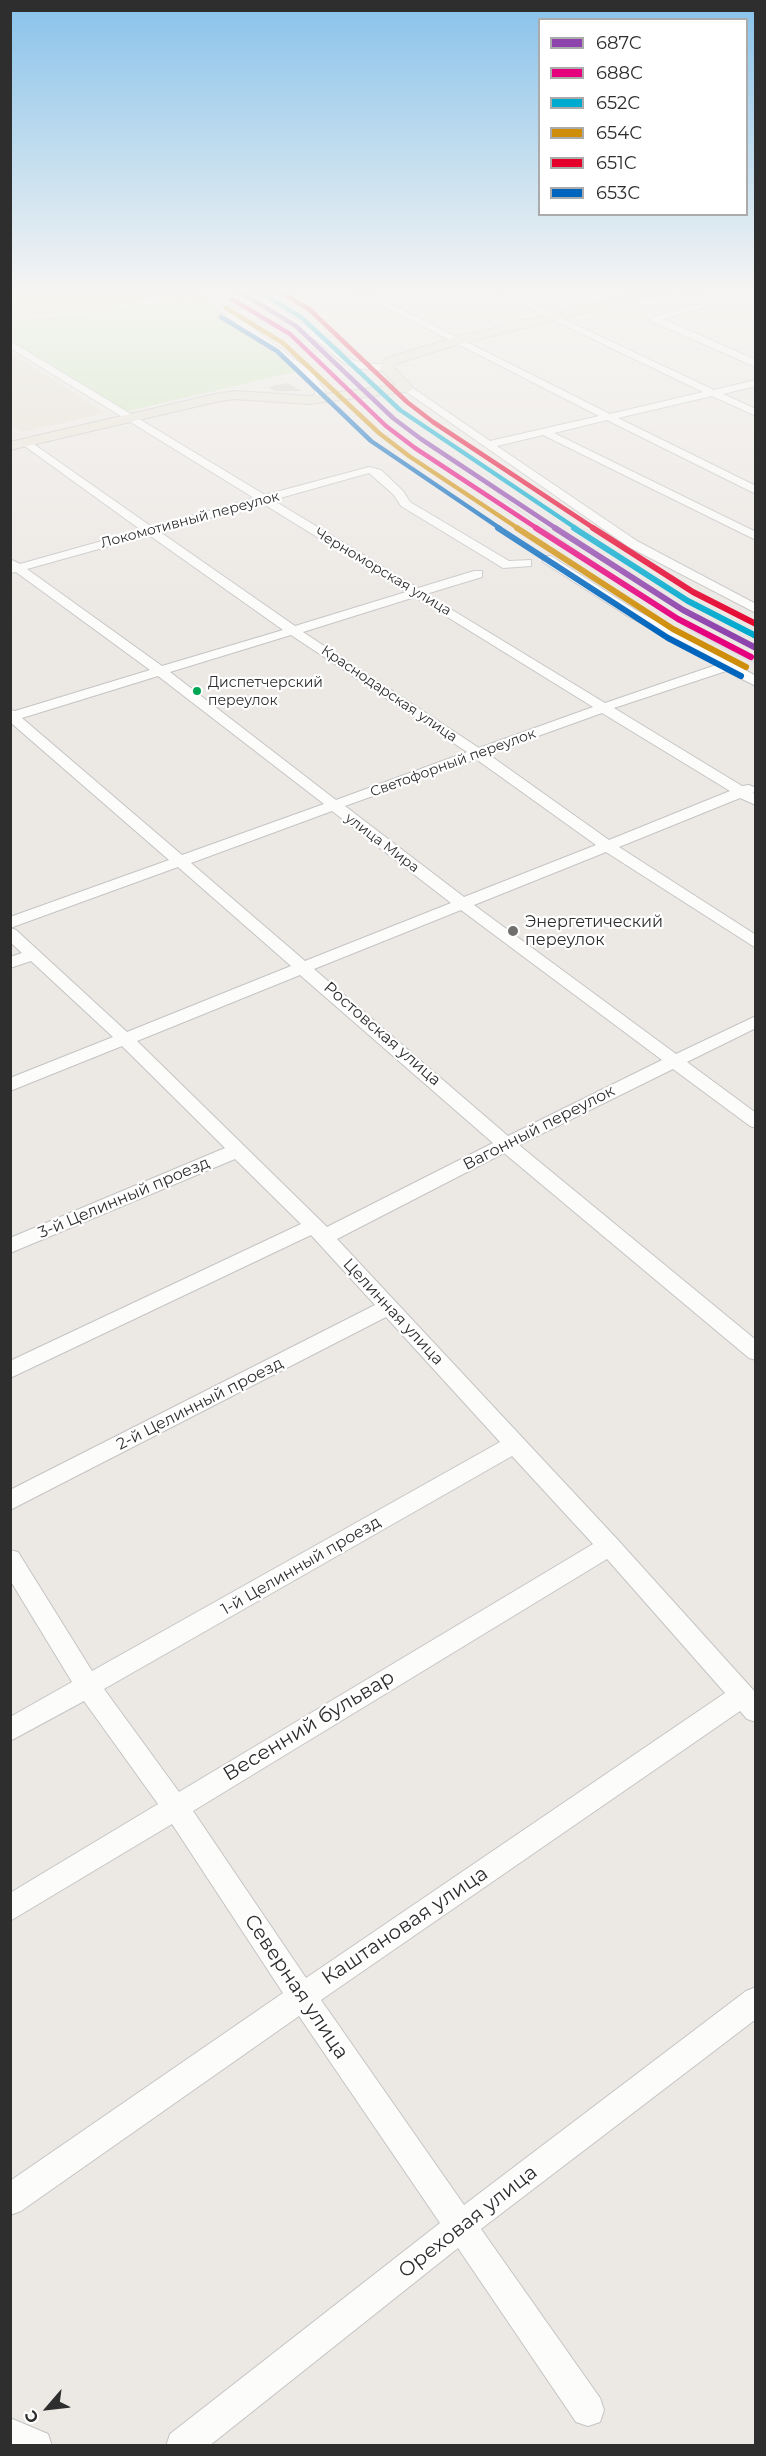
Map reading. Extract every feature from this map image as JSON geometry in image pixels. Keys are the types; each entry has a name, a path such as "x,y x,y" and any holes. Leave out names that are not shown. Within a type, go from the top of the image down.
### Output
{"main road":[{"path":"17,444 191,405"}],"street":[{"name":"Черноморская улица","path":"107,405 605,707 751,793"},
{"path":"431,405 633,544 756,609"},
{"path":"586,405 756,491"},
{"path":"491,444 664,405"},
{"path":"738,405 756,413"},
{"path":"547,433 756,537"},
{"name":"Краснодарская улица","path":"17,444 477,753 609,847 756,943"},
{"name":"Локомотивный переулок","path":"13,566 265,500 369,470 377,472 399,493 405,504 507,565 527,563"},
{"path":"547,559 630,612 756,682"},
{"name":"улица Мира","path":"13,566 162,672 463,904 756,1122"},
{"path":"12,716 478,574"},
{"name":"Светофорный переулок","path":"10,923 335,807 605,707 726,666"},
{"name":"Ростовская улица","path":"12,716 506,1143 756,1352"},
{"path":"10,1085 463,904 751,793"},
{"name":"Целинная улица","path":"10,933 125,1039 319,1232 609,1546 748,1704"},
{"path":"10,963 33,955"},
{"name":"Вагонный переулок","path":"10,1370 319,1232 756,1021"},
{"name":"3-й Целинный проезд","path":"10,1246 238,1150"},
{"name":"2-й Целинный проезд","path":"10,1501 389,1307"},
{"name":"1-й Целинный проезд","path":"10,1730 514,1444"},
{"name":"Весенний бульвар","path":"10,1908 609,1546"},
{"name":"Северная улица","path":"10,1558 88,1687 175,1807 302,1997 588,2410"},
{"name":"Каштановая улица","path":"10,2200 302,1997 748,1704"},
{"name":"Ореховая улица","path":"182,2445 461,2226 756,2001"},
{"path":"10,2434 36,2445"}],"shaded area":[{"path":"11,405 92,405 105,413 22,432 11,424"}],"green space":[{"path":"112,405 156,405 124,412"}],"railway":[{"path":"472,471 512,505 546,529"},
{"path":"544,528 661,610 702,636 756,663"}],"transit line":[{"name":"653С","path":"333,405 371,441 404,465 619,608 668,638 741,676"},
{"name":"654С","path":"349,405 379,433 409,456 624,599 673,629 746,667"},
{"name":"688С","path":"364,405 386,426 415,448 630,590 678,619 751,657"},
{"name":"687С","path":"379,405 421,439 635,581 683,610 756,648"},
{"name":"652С","path":"394,405 427,430 641,572 688,601 756,636"},
{"name":"651С","path":"410,405 433,422 646,563 693,592 756,624"}],"place":[{"name":"Диспетчерский переулок","path":"197,691"},
{"name":"Энергетический переулок","path":"513,931"}]}
